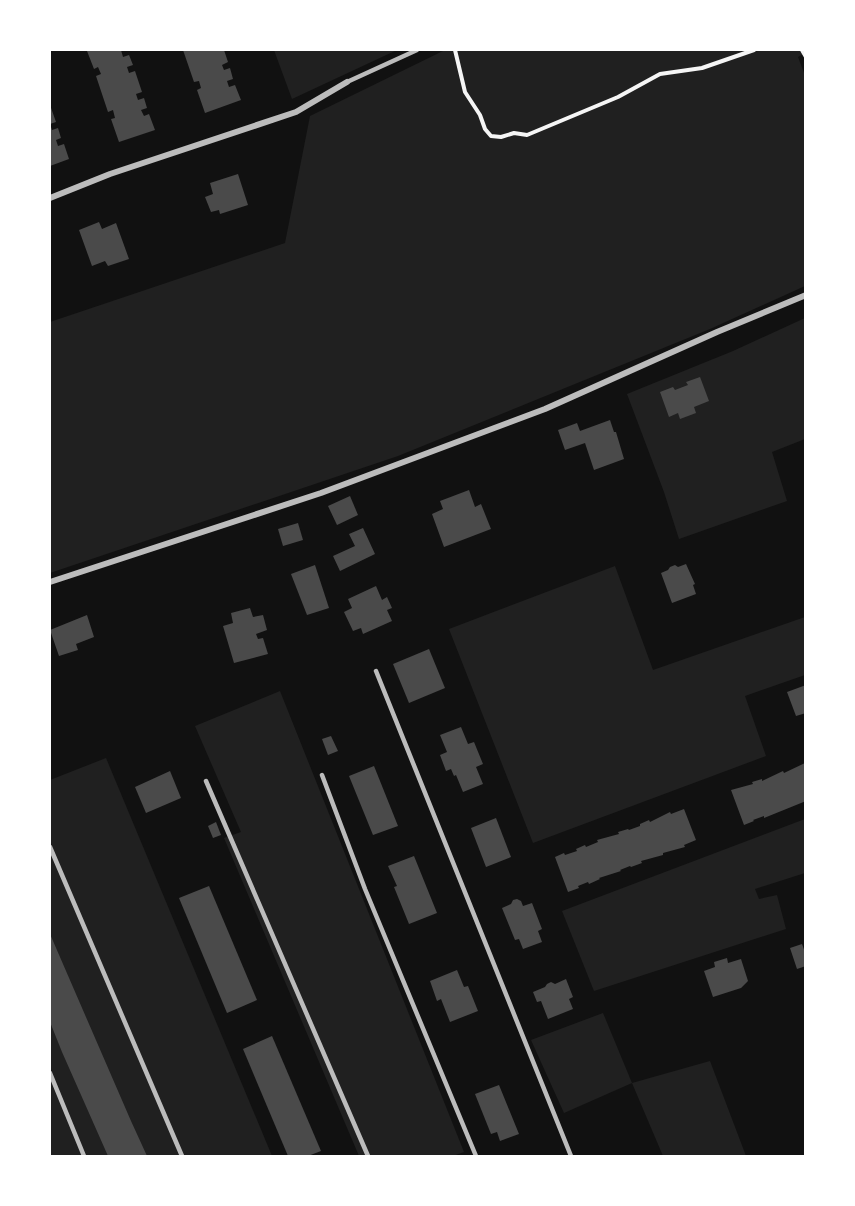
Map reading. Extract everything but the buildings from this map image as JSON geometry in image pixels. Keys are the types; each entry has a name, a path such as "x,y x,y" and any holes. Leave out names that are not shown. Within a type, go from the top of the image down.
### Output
{"street":[{"path":"50,198 110,174 296,112 347,82"},
{"path":"50,582 321,493 545,409 806,295"}],"lane":[{"path":"347,82 417,50"},
{"path":"376,671 571,1156"},
{"path":"322,775 365,889 476,1156"},
{"path":"206,781 368,1156"},
{"path":"50,847 182,1156"},
{"path":"50,1073 84,1156"}],"path":[{"path":"455,50 465,92 480,115 484,129 491,136 501,136 514,132 527,135 618,97 660,74 702,68 754,50"},
{"path":"802,50 806,57"}],"shaded area":[{"path":"274,50 397,50 292,99"},
{"path":"445,50 805,50 805,53 798,57 806,78 805,286 710,329 398,456 50,573 50,322 285,243 310,116"},
{"path":"805,318 805,439 772,452 787,501 679,539 627,394 733,351"},
{"path":"615,566 653,670 805,617 805,675 745,696 766,756 533,843 449,629"},
{"path":"280,691 464,1152 453,1156 359,1156 224,838 241,832 195,726"},
{"path":"106,758 272,1156 50,1156 50,780"},
{"path":"805,819 805,873 755,889 759,899 777,895 786,929 594,991 562,911"},
{"path":"603,1013 632,1083 564,1113 531,1040"},
{"path":"710,1061 746,1156 663,1156 632,1083"}]}
